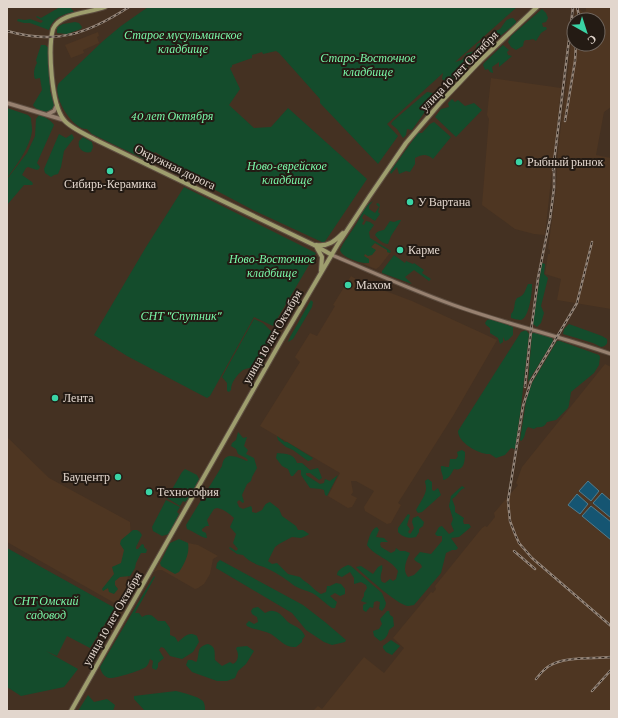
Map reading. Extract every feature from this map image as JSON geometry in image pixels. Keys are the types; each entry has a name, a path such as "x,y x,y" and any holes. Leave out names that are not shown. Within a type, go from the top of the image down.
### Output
{"main road":[{"path":"64,120 54,95 51,79 52,31 54,25 64,18 104,7"},
{"name":"улица 10 лет Октября","path":"71,711 281,341 348,228 394,159 434,111 481,60 537,7"},
{"name":"Окружная дорога","path":"7,102 64,120 79,131 98,141 332,255"},
{"path":"46,114 54,111 57,104"},
{"path":"314,245 324,246 330,244 348,228"},
{"path":"314,245 322,257 319,278"}],"street":[{"path":"332,255 463,309 540,331 611,354"}],"shaded area":[{"path":"586,7 611,7 611,107 604,112 596,155 611,158 611,309 557,300 561,279 545,274 548,254 550,254 550,250 548,249 556,191 558,150 570,52 606,52 606,12 583,12 586,11"},
{"path":"576,9 583,12 575,12"},
{"path":"98,32 99,36 97,37 99,43 83,50 84,53 71,58 65,45"},
{"name":"Рыбный рынок","path":"491,78 561,88 545,235 515,229 482,205 489,119 487,115"},
{"path":"375,243 388,250 387,252 390,253 376,269 363,264 368,263 364,256"},
{"path":"351,276 359,281 412,301 497,340 453,416 398,503 401,505 391,523 387,524 365,511 364,507 374,491 356,481 351,481 353,492 351,495 357,498 352,507 348,508 328,496 340,473 260,426 300,362 295,357 310,333 317,336 335,306 333,305"},
{"path":"605,364 611,367 611,711 314,710 318,706 322,709 364,657 384,673 404,648 393,638 431,592 433,593 436,589 435,586 482,528 485,526 487,527 495,517 494,513 518,485 516,483 522,467"},
{"path":"7,437 49,478 130,522 131,540 127,587 118,605 7,542"},
{"path":"179,539 198,545 218,556 213,559 210,574 204,584 198,588 195,589 162,570 154,572 170,543"}],"green space":[{"path":"60,7 70,7 74,12 58,17 50,26 49,30 30,23 17,21 18,19 30,19 41,23 43,21 36,17 37,16 41,18"},
{"path":"148,7 517,7 455,62 462,60 467,53 475,51 477,44 486,40 493,32 500,29 507,20 513,18 516,21 516,23 491,43 462,72 454,79 446,82 442,79 443,73 387,124 398,136 378,164 320,103 320,99 279,53 276,51 263,54 262,52 252,55 252,58 232,65 230,68 240,89 229,105 254,128 271,127 288,108 367,179 324,243 253,210 183,173 185,170 155,152 148,161 92,134 87,129 81,128 75,124 69,118 60,103 57,88 59,83 103,41"},
{"path":"542,9 548,18 546,22 542,23 543,27 546,27 547,29 541,33 536,41 533,39 526,40 524,41 523,46 516,50 511,47 508,42 511,36"},
{"path":"75,22 79,23 82,27 81,29 67,34 57,33 57,27 63,24"},
{"path":"41,45 45,45 49,48 50,91 55,106 48,112 38,110 33,105 42,90 40,78 35,79 34,73 37,63 36,60"},
{"path":"503,45 509,50 507,52 508,55 512,56 499,67 499,62 492,67 493,73 488,69 485,70 483,65 484,63"},
{"path":"427,92 435,95 412,130 407,129 406,135 403,138 397,129 391,124"},
{"path":"452,99 455,102 458,100 465,106 474,103 482,110 456,137 435,117 441,109 449,107 448,103"},
{"path":"7,108 28,115 31,118 32,130 26,149 19,162 7,178"},
{"path":"39,115 48,119 54,125 37,163 40,167 37,170 28,167 26,168 22,175 33,184 24,185 7,205 7,179 27,153 35,136 36,119"},
{"path":"434,122 451,137 433,159 426,155 420,156 415,158 415,164 410,172 406,171 399,174 397,167 391,174 390,172 418,133 422,133 430,124"},
{"path":"59,134 66,138 72,134 74,138 64,151 58,174 51,177 45,173 44,169"},
{"path":"83,137 92,142 93,147 91,152 84,152 80,149 79,141"},
{"name":"СНТ \"Спутник\"","path":"184,187 316,253 273,326 254,317 210,396 207,398 127,356 94,335 146,247"},
{"path":"373,201 369,206 369,209 375,213 379,207 376,204 378,203 380,205 378,212 380,214 375,221 364,214 362,224 364,225 366,221 374,225 369,232 370,238 391,251 390,253 387,252 387,250 375,243 371,247 376,250 372,255 368,256 365,254 364,256 369,259 369,263 362,263 344,256 340,250 367,206"},
{"path":"401,220 388,244 379,240 375,235 378,231 384,230 390,221 394,222"},
{"path":"394,255 405,263 406,261 413,264 414,263 424,270 422,273 431,279 429,281 414,270 405,277 412,284 382,273"},
{"path":"542,263 545,264 544,274 548,278 541,306 544,313 541,323 537,327 533,324"},
{"path":"528,284 532,284 532,289 530,305 526,315 521,320 511,318 517,298 523,294"},
{"path":"311,300 313,302 312,307 293,339 288,342 290,337"},
{"path":"254,319 263,323 272,332 267,355 259,367 243,370 233,381 229,392 227,391 227,383 222,377"},
{"path":"492,319 513,327 513,335 508,340 505,341 503,337 503,342 500,344 498,338 490,333 490,328 485,323 487,320"},
{"path":"569,324 602,336 607,339 607,343 601,347 563,334 564,329"},
{"path":"526,330 529,334 515,449 511,448 505,455 496,458 490,454 481,453 465,444 458,431 521,332"},
{"path":"534,332 552,337 553,341 528,382 532,334"},
{"path":"557,341 599,355 599,365 594,373 571,392 568,408 556,420 547,422 544,426 534,429 528,427 524,438 521,441 526,401 532,383"},
{"path":"238,432 243,438 247,437 244,446 248,450 246,454 254,458 257,468 242,495 244,502 243,503 239,500 237,502 239,507 243,509 251,506 252,512 256,513 262,510 266,504 270,502 279,509 282,516 296,526 298,530 303,530 309,534 301,538 292,537 279,544 275,547 268,561 272,564 277,563 288,574 300,577 321,594 326,592 327,586 336,583 341,584 345,589 345,594 340,596 335,593 330,596 337,602 335,608 332,608 312,593 297,587 275,573 230,549 230,547 236,551 238,549 233,543 236,534 230,527 234,518 224,510 217,508 214,509 207,520 209,526 206,526 202,529 202,531 206,533 207,538 187,529 186,525 222,466 225,458 232,456 247,461 248,460 238,454 236,449 231,446 236,440"},
{"path":"277,436 313,458 308,461 293,450 286,447 278,440"},
{"path":"462,450 465,452 464,464 460,469 454,469 448,477 443,480 441,466 449,467 450,459 456,459 458,456 457,452"},
{"path":"277,453 294,457 297,463 302,463 310,470 318,468 322,478 319,480 310,473 306,473 306,475 320,484 324,483 325,479 330,481 338,475 327,496 325,495 324,490 310,488 301,475 301,470 298,470 293,476 291,476 288,469 282,466 276,458"},
{"path":"185,469 197,475 199,479 190,497 185,502 183,501 180,506 167,498"},
{"path":"428,479 432,482 432,490 434,491 438,488 441,495 422,512 418,513 416,510 425,493 425,481"},
{"path":"462,486 465,488 452,499 455,512 464,518 464,524 469,524 471,527 459,537 451,538 458,548 446,553 441,573 414,605 408,606 396,601 356,567 361,566 373,574 378,567 382,565 382,582 385,583 390,579 393,581 396,579 398,571 395,567 370,549 367,545 369,537 377,527 379,530 376,537 384,538 388,542 381,542 381,547 391,553 395,551 396,548 400,551 410,553 406,562 405,571 408,577 414,575 422,567 421,564 414,559 420,552 431,554 442,541 442,536 437,536 435,534 439,527 442,526 449,534 454,531 451,524 453,519 449,506 451,496"},
{"path":"166,500 180,507 177,512 179,514 169,534 162,536 153,531 152,527"},
{"path":"408,514 410,515 407,525 410,529 408,532 410,534 414,528 412,522 413,518 418,516 424,522 416,537 406,537 398,532 398,528"},
{"path":"133,530 137,530 142,535 136,549 138,549 142,544 147,550 146,553 141,553 130,576 120,577 115,581 115,585 118,589 114,594 109,592 108,588 103,591 102,589 114,574 112,567 121,563 124,550 120,544 121,540"},
{"path":"179,539 188,543 188,551 183,566 179,572 175,574 161,566 160,563 170,543"},
{"name":"СНТ Омский садовод","path":"7,548 115,608 90,648 67,636 57,656 46,651 78,669 64,687 21,696 7,687"},
{"path":"220,560 303,605 346,640 345,642 332,645 324,642 306,630 292,613 216,568 217,563"},
{"path":"348,565 382,593 386,603 382,611 379,609 380,602 377,601 374,602 373,608 370,607 366,612 363,610 363,605 367,603 361,601 367,588 366,585 361,582 354,584 354,578 350,572 342,577 337,575 339,570"},
{"path":"154,576 155,577 135,613 139,613 142,617 149,615 153,616 158,621 165,621 170,628 170,635 175,637 178,642 187,635 191,634 197,636 199,642 193,652 182,659 170,656 164,648 161,647 159,650 164,658 158,663 156,670 152,668 153,661 150,659 144,668 122,676 112,678 106,677 101,671 100,667"},
{"path":"258,607 265,613 271,611 282,615 288,622 300,629 305,636 302,642 296,647 292,647 282,643 271,634 247,626 246,624 249,621 254,624 258,622 257,617 252,614 251,611 253,608"},
{"path":"387,611 389,611 390,615 393,617 394,626 389,630 385,638 380,641 374,636 373,631 379,629 382,624 380,619"},
{"path":"391,640 400,646 392,655 386,652 383,648 383,646"},
{"path":"208,644 214,649 215,660 222,666 230,662 233,664 235,663 238,657 237,647 247,646 254,651 246,664 238,671 235,678 227,681 217,681 192,672 186,665 188,660 196,662 200,648"},
{"path":"176,691 203,701 205,711 145,711 134,699 134,696"},
{"path":"88,695 94,702 107,699 115,705 113,711 78,711"}],"water":[{"path":"588,481 599,491 591,501 579,491"},
{"path":"602,493 611,501 611,518 593,503"},
{"path":"577,494 588,504 580,514 568,505"},
{"path":"591,506 611,522 611,540 582,516"}],"railway":[{"path":"7,31 41,37 56,37 85,30 129,7"},
{"path":"553,170 573,7"},
{"path":"577,7 578,12"},
{"path":"565,121 576,52"},
{"path":"525,387 538,278 550,219 554,188 554,166"},
{"path":"592,242 577,303 531,381 523,406 508,501 510,521 519,543 532,558 611,626"},
{"path":"514,551 535,569"},
{"path":"536,679 547,667 556,663 579,658 611,657"},
{"path":"592,691 611,670"}],"place":[{"name":"Рыбный рынок","path":"519,162"},
{"name":"Сибирь-Керамика","path":"110,171"},
{"name":"У Вартана","path":"410,202"},
{"name":"Карме","path":"400,250"},
{"name":"Махом","path":"348,285"},
{"name":"Лента","path":"55,398"},
{"name":"Бауцентр","path":"118,477"},
{"name":"Технософия","path":"149,492"}],"park label":[{"name":"Старое мусульманское кладбище","path":"183,42"},
{"name":"Старо-Восточное кладбище","path":"368,65"},
{"name":"40 лет Октября","path":"172,116"},
{"name":"Ново-еврейское кладбище","path":"287,173"},
{"name":"Ново-Восточное кладбище","path":"272,266"}]}
